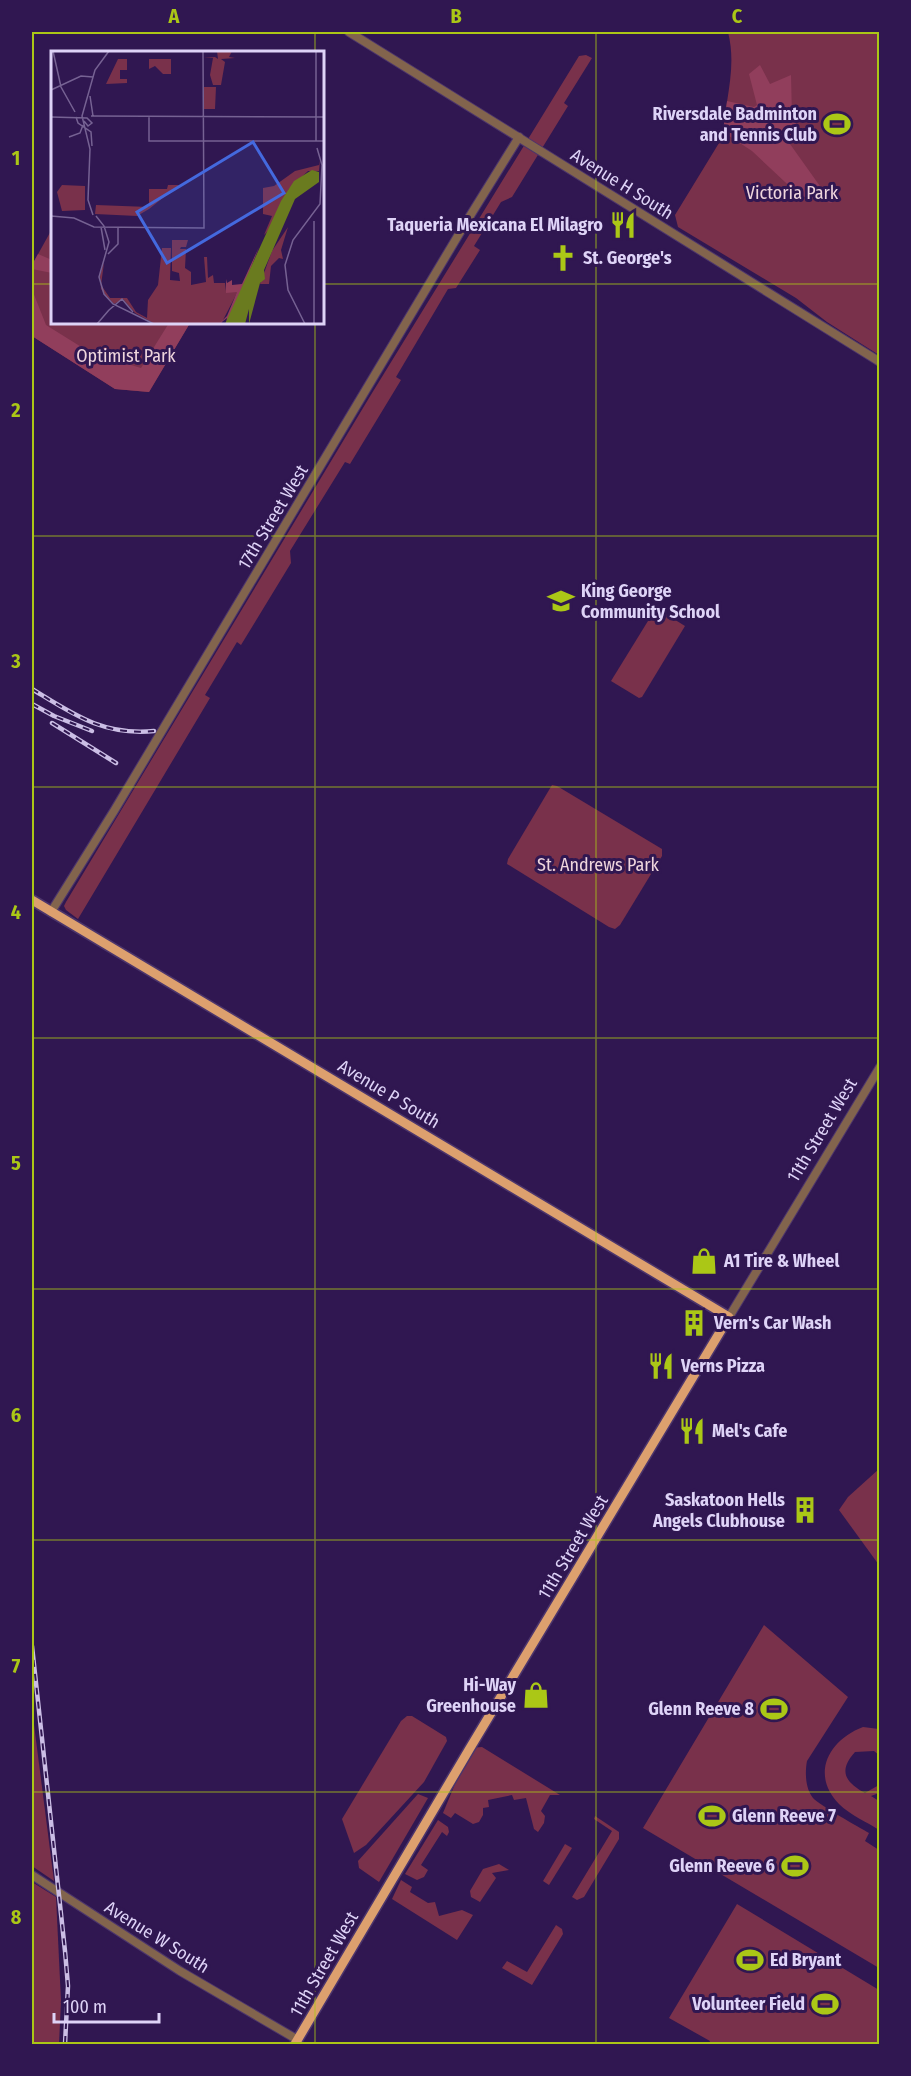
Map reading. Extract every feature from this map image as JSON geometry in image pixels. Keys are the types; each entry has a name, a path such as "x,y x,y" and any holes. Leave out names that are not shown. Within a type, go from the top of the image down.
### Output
{"main road":[{"name":"Avenue P South","path":"32,900 729,1317"},
{"name":"11th Street West","path":"297,2042 729,1317"}],"street":[{"name":"Avenue H South","path":"349,32 879,362"},
{"name":"17th Street West","path":"51,912 519,138"},
{"name":"11th Street West","path":"729,1317 879,1067"},
{"name":"Avenue W South","path":"32,1875 180,1971 297,2042"}],"green space":[{"name":"Victoria Park","path":"728,32 879,32 879,355 827,322 796,298 678,227 675,215 719,143 722,133 730,84 731,50"},
{"path":"586,55 592,58 564,103 568,106 512,197 501,202 474,246 480,250 456,288 448,289 396,377 401,380 350,464 345,462 290,551 291,563 241,645 237,642 205,695 210,698 78,919 66,910 64,906 66,902 369,398 579,56"},
{"name":"Optimist Park","path":"51,231 51,324 189,324 149,392 115,389 32,336 32,265"},
{"path":"656,608 685,626 642,697 639,698 611,681"},
{"name":"St. Andrews Park","path":"552,785 662,849 662,856 620,925 615,929 507,864"},
{"path":"879,1469 879,1565 839,1510 848,1497"},
{"path":"764,1625 848,1697 807,1761 806,1780 813,1798 869,1833 865,1841 879,1850 879,1968 643,1828"},
{"path":"32,1709 54,1881 32,1866"},
{"path":"407,1716 412,1716 446,1737 447,1741 424,1782 366,1845 354,1853 342,1819 401,1721"},
{"path":"863,1727 879,1729 879,1755 874,1751 855,1752 845,1770 846,1776 853,1785 865,1793 879,1785 879,1793 871,1796 879,1801 879,1830 843,1808 830,1793 826,1781 827,1759 833,1749 841,1740"},
{"path":"482,1747 560,1795 550,1795 541,1811 545,1816 544,1823 538,1832 534,1829 526,1798 514,1800 512,1795 488,1800 489,1807 483,1808 483,1815 479,1822 473,1824 455,1813 451,1818 443,1813 470,1748"},
{"path":"418,1794 428,1798 379,1882 359,1868 358,1861"},
{"path":"595,1816 619,1832 619,1839 584,1897 577,1900 572,1897 612,1831 594,1819"},
{"path":"438,1820 448,1827 449,1832 447,1836 442,1832 421,1865 428,1870 424,1877 417,1880 405,1874"},
{"path":"565,1844 572,1848 549,1885 543,1881"},
{"path":"499,1864 509,1870 492,1873 496,1878 480,1902 471,1897 470,1891 483,1869"},
{"path":"401,1880 412,1887 410,1892 428,1903 435,1902 439,1916 462,1910 473,1915 457,1940 392,1899"},
{"path":"32,1882 56,1897 61,2001 59,2044 32,2044"},
{"path":"737,1904 879,1990 879,2044 709,2044 710,2041 669,2018"},
{"path":"556,1925 562,1929 563,1934 532,1985 502,1968 507,1961 527,1972"}],"shaded area":[{"path":"760,65 770,84 791,75 792,117 797,125 785,137 832,203 800,196 752,151 723,132 727,101 754,107 757,105 749,74"},
{"path":"38,254 51,260 51,273 32,269"},
{"path":"32,293 46,325 91,353 141,368 168,324 189,324 149,392 115,389 32,336"}],"railway":[{"path":"32,689 89,721 119,730 154,731"},
{"path":"32,704 54,716 92,731"},
{"path":"52,723 116,763"},
{"path":"32,1646 68,1986 65,2044"}],"place":[{"name":"Riversdale Badminton and Tennis Club","path":"837,124"},
{"name":"Taqueria Mexicana El Milagro","path":"623,225"},
{"name":"St. George's","path":"563,258"},
{"name":"King George Community School","path":"561,601"},
{"name":"A1 Tire & Wheel","path":"704,1261"},
{"name":"Vern's Car Wash","path":"694,1323"},
{"name":"Verns Pizza","path":"661,1366"},
{"name":"Mel's Cafe","path":"692,1431"},
{"name":"Saskatoon Hells Angels Clubhouse","path":"805,1510"},
{"name":"Hi-Way Greenhouse","path":"536,1695"},
{"name":"Glenn Reeve 8","path":"774,1709"},
{"name":"Glenn Reeve 7","path":"712,1816"},
{"name":"Glenn Reeve 6","path":"795,1866"},
{"name":"Ed Bryant","path":"750,1960"},
{"name":"Volunteer Field","path":"825,2004"}]}
